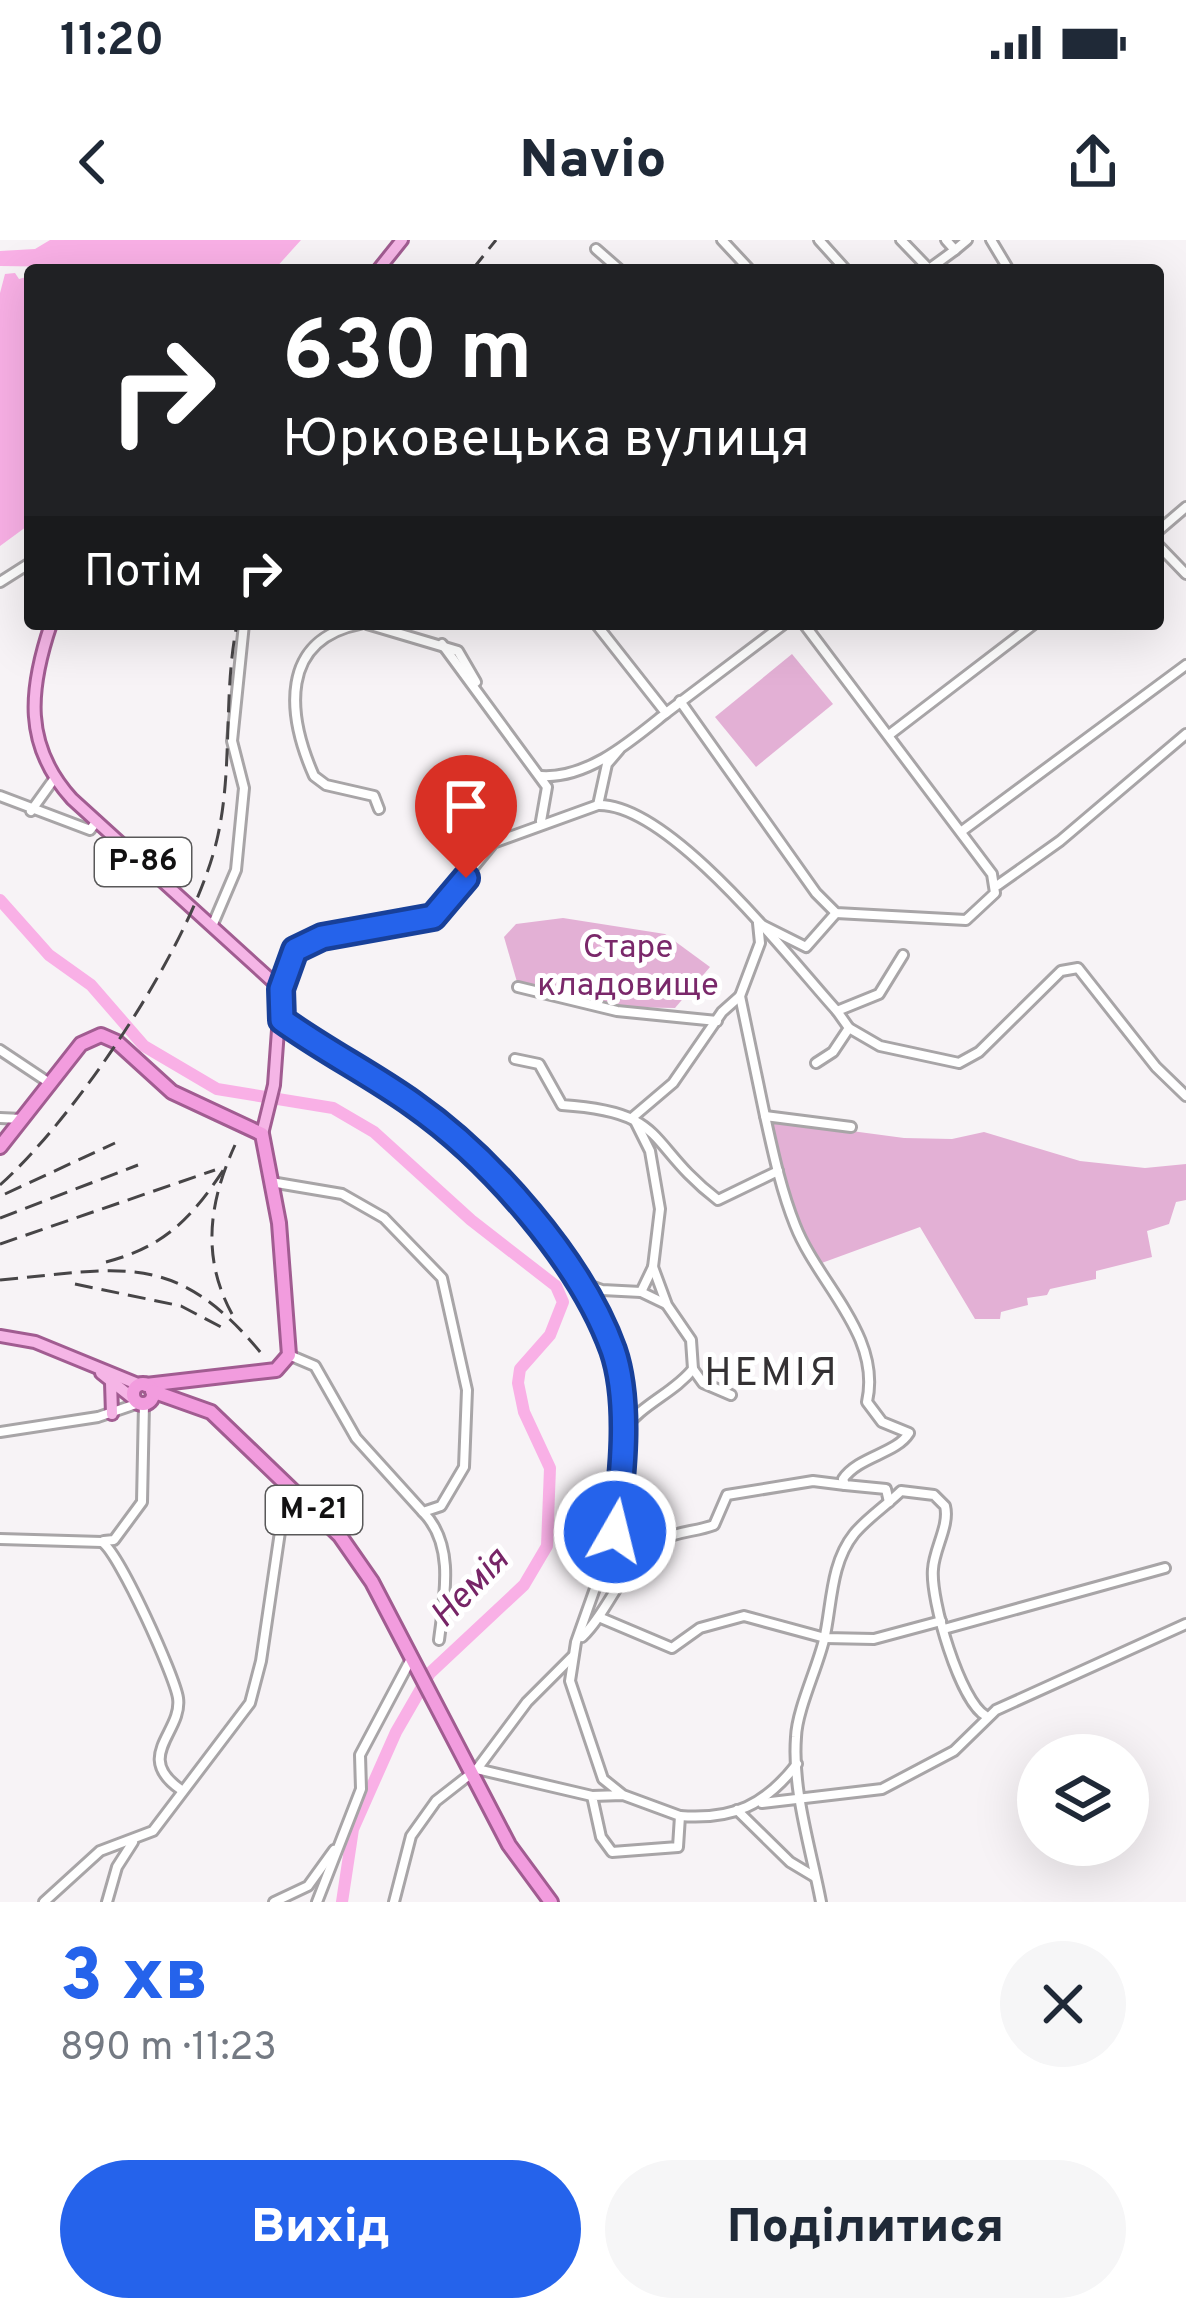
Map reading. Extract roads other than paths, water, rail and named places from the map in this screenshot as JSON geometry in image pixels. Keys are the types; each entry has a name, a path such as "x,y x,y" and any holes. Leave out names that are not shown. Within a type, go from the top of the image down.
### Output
{"highway":[{"path":"0,1147 81,1044 93,1036 107,1036 172,1092 262,1134 284,1260 289,1355 276,1370 152,1394"},
{"path":"211,1412 206,1396 218,1379"},
{"name":"М-21","path":"152,1394 211,1412 308,1504 362,1565 509,1845 551,1902"}],"main road":[{"path":"383,264 402,240"},
{"name":"Р-86","path":"49,630 36,676 33,716 39,751 54,779 281,989"},
{"path":"262,1134 274,1085 281,989"},
{"path":"0,1336 35,1342 152,1394"},
{"path":"94,1368 111,1382 152,1394"},
{"path":"111,1382 112,1414"}],"street":[{"path":"722,240 744,264"},
{"path":"819,240 841,264"},
{"path":"901,240 923,264"},
{"path":"946,240 955,250"},
{"path":"935,264 968,240"},
{"path":"596,249 613,264"},
{"path":"1164,551 1186,574"},
{"path":"213,924 224,908 236,870 244,788 232,741 243,630"},
{"path":"339,630 305,656 293,681 314,776 326,785 374,796 380,809"},
{"path":"387,630 458,651 547,787 541,821"},
{"path":"601,630 666,713"},
{"path":"541,776 575,773 619,750 776,630"},
{"path":"808,630 998,885"},
{"path":"889,735 1026,630"},
{"path":"962,831 1186,665"},
{"path":"680,700 836,913"},
{"path":"836,913 967,920 998,885 1186,734"},
{"path":"598,805 608,764 619,750"},
{"path":"31,811 54,779"},
{"path":"0,796 90,830 97,821"},
{"path":"281,989 295,950 308,942 433,917 493,843 541,821 615,804 640,815 733,891 849,1028 880,1046 959,1064 979,1052 1061,971 1078,968 1156,1067 1186,1096"},
{"path":"758,923 806,947 836,913"},
{"path":"633,1117 673,1083 740,996 760,944 758,923"},
{"path":"837,1011 879,994 903,956"},
{"path":"518,987 617,1011 717,1021"},
{"path":"740,996 795,1227 864,1348 871,1384 867,1402 882,1422 905,1427 908,1438 852,1467 844,1485"},
{"path":"282,1020 335,1059 415,1105 491,1166 580,1282 614,1353 625,1461 615,1532 576,1642 570,1681 603,1779 623,1795 680,1816 882,1789 954,1750 986,1716 1186,1624"},
{"path":"816,1063 833,1052 849,1028"},
{"path":"0,1049 51,1084"},
{"path":"515,1059 539,1064 562,1105 649,1124 718,1200 778,1171"},
{"path":"765,1116 851,1127"},
{"path":"633,1117 650,1151 660,1209 653,1267 641,1292"},
{"path":"0,1118 24,1119"},
{"path":"270,1182 342,1194 384,1218 442,1278 467,1390 464,1467 441,1506 423,1513"},
{"path":"653,1267 667,1305 692,1340 693,1370 703,1383 731,1395"},
{"path":"580,1282 602,1290 641,1292 667,1305"},
{"path":"289,1355 315,1366 356,1438 435,1524 445,1564 439,1640"},
{"path":"622,1431 659,1393 684,1382 693,1370"},
{"path":"0,1432 112,1414 152,1394"},
{"path":"0,1539 115,1540 142,1502 152,1394"},
{"path":"576,1642 601,1618 652,1544 714,1525 727,1495 813,1481 886,1489 889,1504"},
{"path":"820,1902 801,1802 800,1715 812,1693 827,1602 845,1549 855,1532 902,1491 934,1495 947,1515 933,1566 942,1625 975,1707 986,1716"},
{"path":"44,1902 100,1851 134,1841 160,1822 179,1789 250,1703 280,1526 308,1504"},
{"path":"102,1542 128,1572 178,1694 160,1756 168,1781 179,1789"},
{"path":"601,1618 672,1648 700,1628 744,1616 824,1638 874,1639 1166,1568"},
{"path":"394,1902 411,1836 436,1801 473,1772 527,1702 573,1656"},
{"path":"316,1902 361,1789 360,1755 411,1659"},
{"path":"762,1803 797,1763"},
{"path":"473,1772 592,1796 623,1795"},
{"path":"592,1796 601,1837 620,1855 677,1847 680,1816"},
{"path":"737,1810 790,1862 816,1878"},
{"path":"106,1902 117,1867 134,1841"},
{"path":"274,1902 308,1886 339,1842"}],"waterway":[{"name":"Немія","path":"0,900 49,955 91,985 144,1046 217,1089 333,1108 374,1132 471,1220 556,1286 563,1302 550,1335 520,1369 518,1383 524,1412 550,1468 547,1546 524,1585 430,1673 396,1732 353,1829 342,1902"}],"railway":[{"path":"477,264 496,240"},
{"path":"0,1185 98,1070 186,924 206,877 223,809 236,630"},
{"path":"5,1194 115,1143"},
{"path":"232,1314 216,1272 212,1230 219,1187 235,1145"},
{"path":"0,1218 138,1165"},
{"path":"106,1262 144,1248 175,1228 224,1169"},
{"path":"0,1244 215,1170"},
{"path":"0,1280 114,1271 173,1281 201,1296 261,1353"},
{"path":"75,1284 181,1306 223,1328"}],"district":[{"name":"НЕМІЯ","path":"772,1375"}],"park label":[{"name":"Старе кладовище","path":"628,968"}]}
